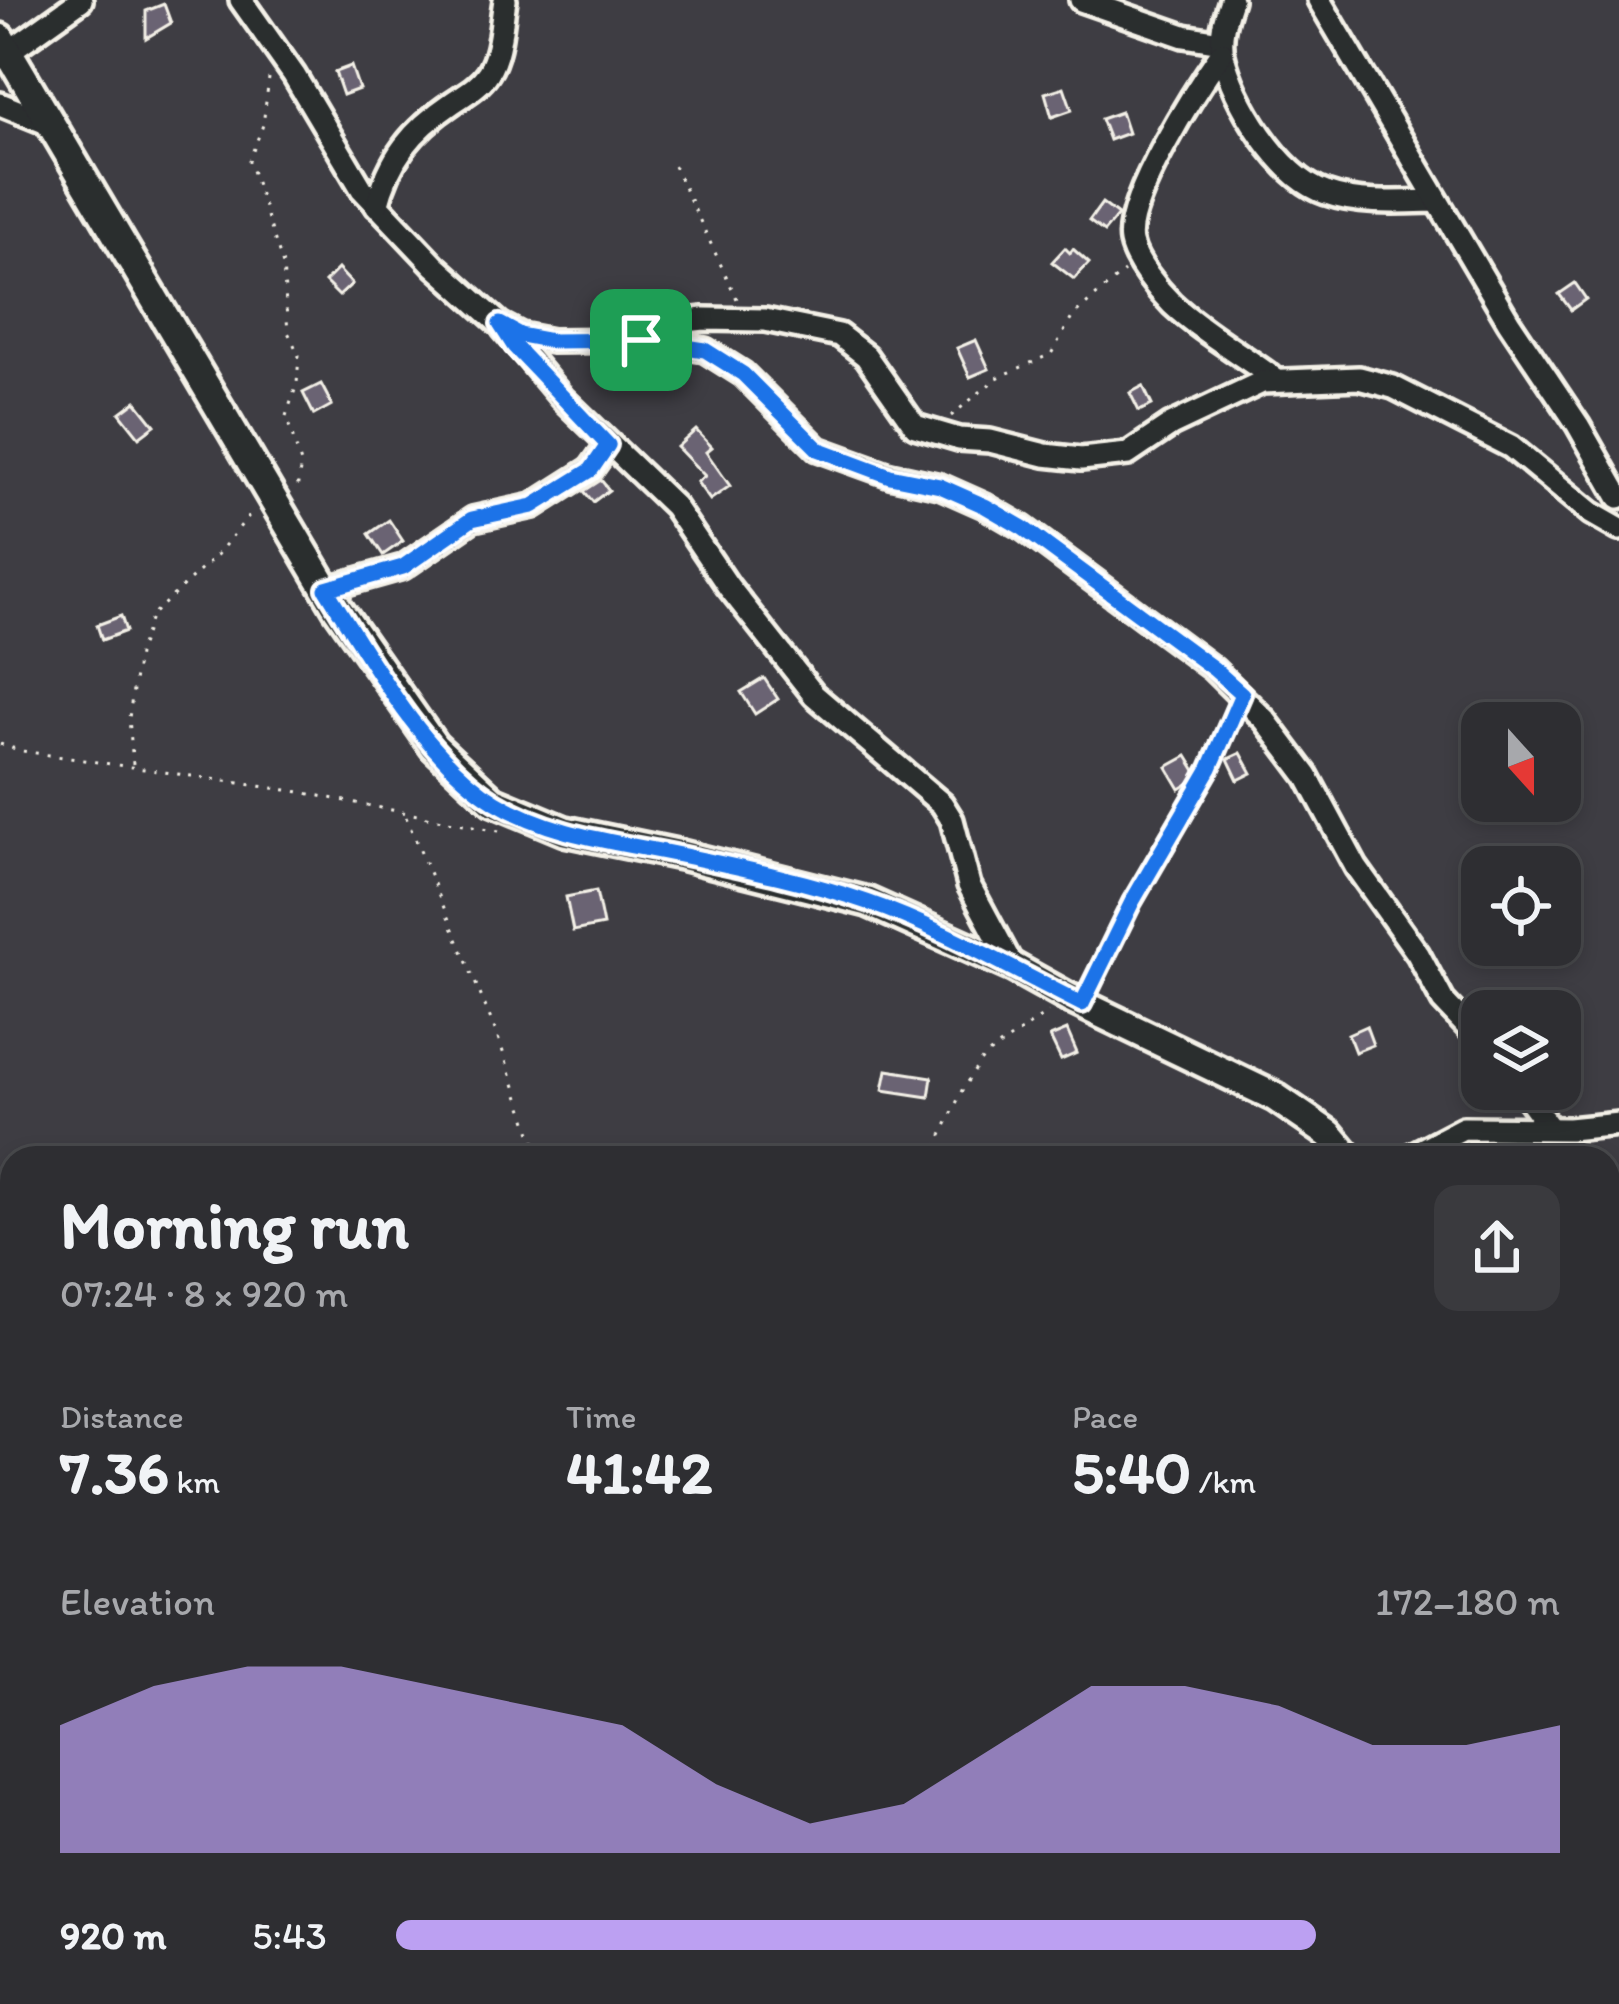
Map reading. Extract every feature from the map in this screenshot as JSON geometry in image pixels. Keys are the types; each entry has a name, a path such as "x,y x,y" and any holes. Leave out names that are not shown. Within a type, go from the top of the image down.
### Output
{"street":[{"path":"81,0 3,49 389,687 434,746 493,801 566,831 868,902 1012,967 1275,1097 1329,1134 1338,1146"},
{"path":"241,0 377,206 500,324 525,358 608,445 674,506 728,586 814,695 942,803 952,820 969,885 1012,967"},
{"path":"377,206 389,167 416,128 487,75 495,58 505,0"},
{"path":"1081,0 1222,47"},
{"path":"1231,0 1222,47 1155,164 1132,221 1131,242 1167,300 1276,380"},
{"path":"1318,0 1619,497"},
{"path":"1222,47 1258,134 1298,176 1324,193 1437,201"},
{"path":"0,104 52,125"},
{"path":"641,340 677,322 748,319 839,335 855,344 915,426 934,434 1081,459 1128,454 1200,410 1262,382 1359,377 1393,387 1511,447 1619,529"},
{"path":"500,324 520,335 552,341 641,340 705,350 743,374 818,449 890,476 940,486 1023,528 1242,694 1307,776 1356,867 1418,954 1443,1001 1461,1020"},
{"path":"326,589 403,567 472,519 533,506 591,470 608,445"},
{"path":"1536,1110 1549,1127"},
{"path":"1428,1146 1462,1128 1619,1124"}],"path":[{"path":"274,47 263,125 249,161 283,265 288,332 300,368 286,416 301,463 288,522"},
{"path":"674,166 748,319"},
{"path":"934,434 980,388 1051,354 1073,316 1140,260"},
{"path":"134,766 129,718 138,654 152,616 216,556 270,490"},
{"path":"937,1146 982,1058 1076,1001 1210,768 1242,694"},
{"path":"0,744 300,792 518,834"},
{"path":"405,815 496,1031 536,1146"}],"building":[{"path":"164,4 171,23 146,38 146,11"},
{"path":"351,66 359,89 343,95 335,72"},
{"path":"1064,87 1072,110 1052,117 1045,93"},
{"path":"1121,112 1128,133 1109,140 1101,119"},
{"path":"1102,203 1118,215 1104,232 1089,221"},
{"path":"1065,248 1089,263 1074,279 1052,262"},
{"path":"338,269 352,284 339,296 325,282"},
{"path":"1575,283 1586,299 1571,310 1559,294"},
{"path":"976,340 989,369 970,377 957,348"},
{"path":"321,384 332,405 314,415 303,393"},
{"path":"1143,386 1152,405 1139,411 1130,393"},
{"path":"136,401 155,425 139,437 120,413"},
{"path":"696,430 712,447 706,452 730,486 710,500 697,482 705,476 677,447"},
{"path":"601,480 609,490 593,502 584,491"},
{"path":"389,520 403,541 383,555 369,534"},
{"path":"121,616 126,631 102,640 97,625"},
{"path":"764,678 778,699 755,714 741,692"},
{"path":"1241,753 1252,773 1238,780 1228,759"},
{"path":"1187,756 1200,777 1180,789 1167,767"},
{"path":"596,891 603,925 573,931 566,897"},
{"path":"1366,1026 1373,1045 1355,1052 1348,1034"},
{"path":"1067,1030 1077,1053 1061,1060 1050,1037"},
{"path":"887,1070 932,1077 929,1097 883,1090"}],"route":[{"path":"500,324 520,335 552,341 641,340 705,350 743,374 818,449 890,476 940,486 1023,528 1242,694 1210,768 1132,902 1082,1004 868,902 530,819 493,801 462,775 389,687 326,589 403,567 472,519 533,506 591,470 608,445 514,346 500,324"}]}
